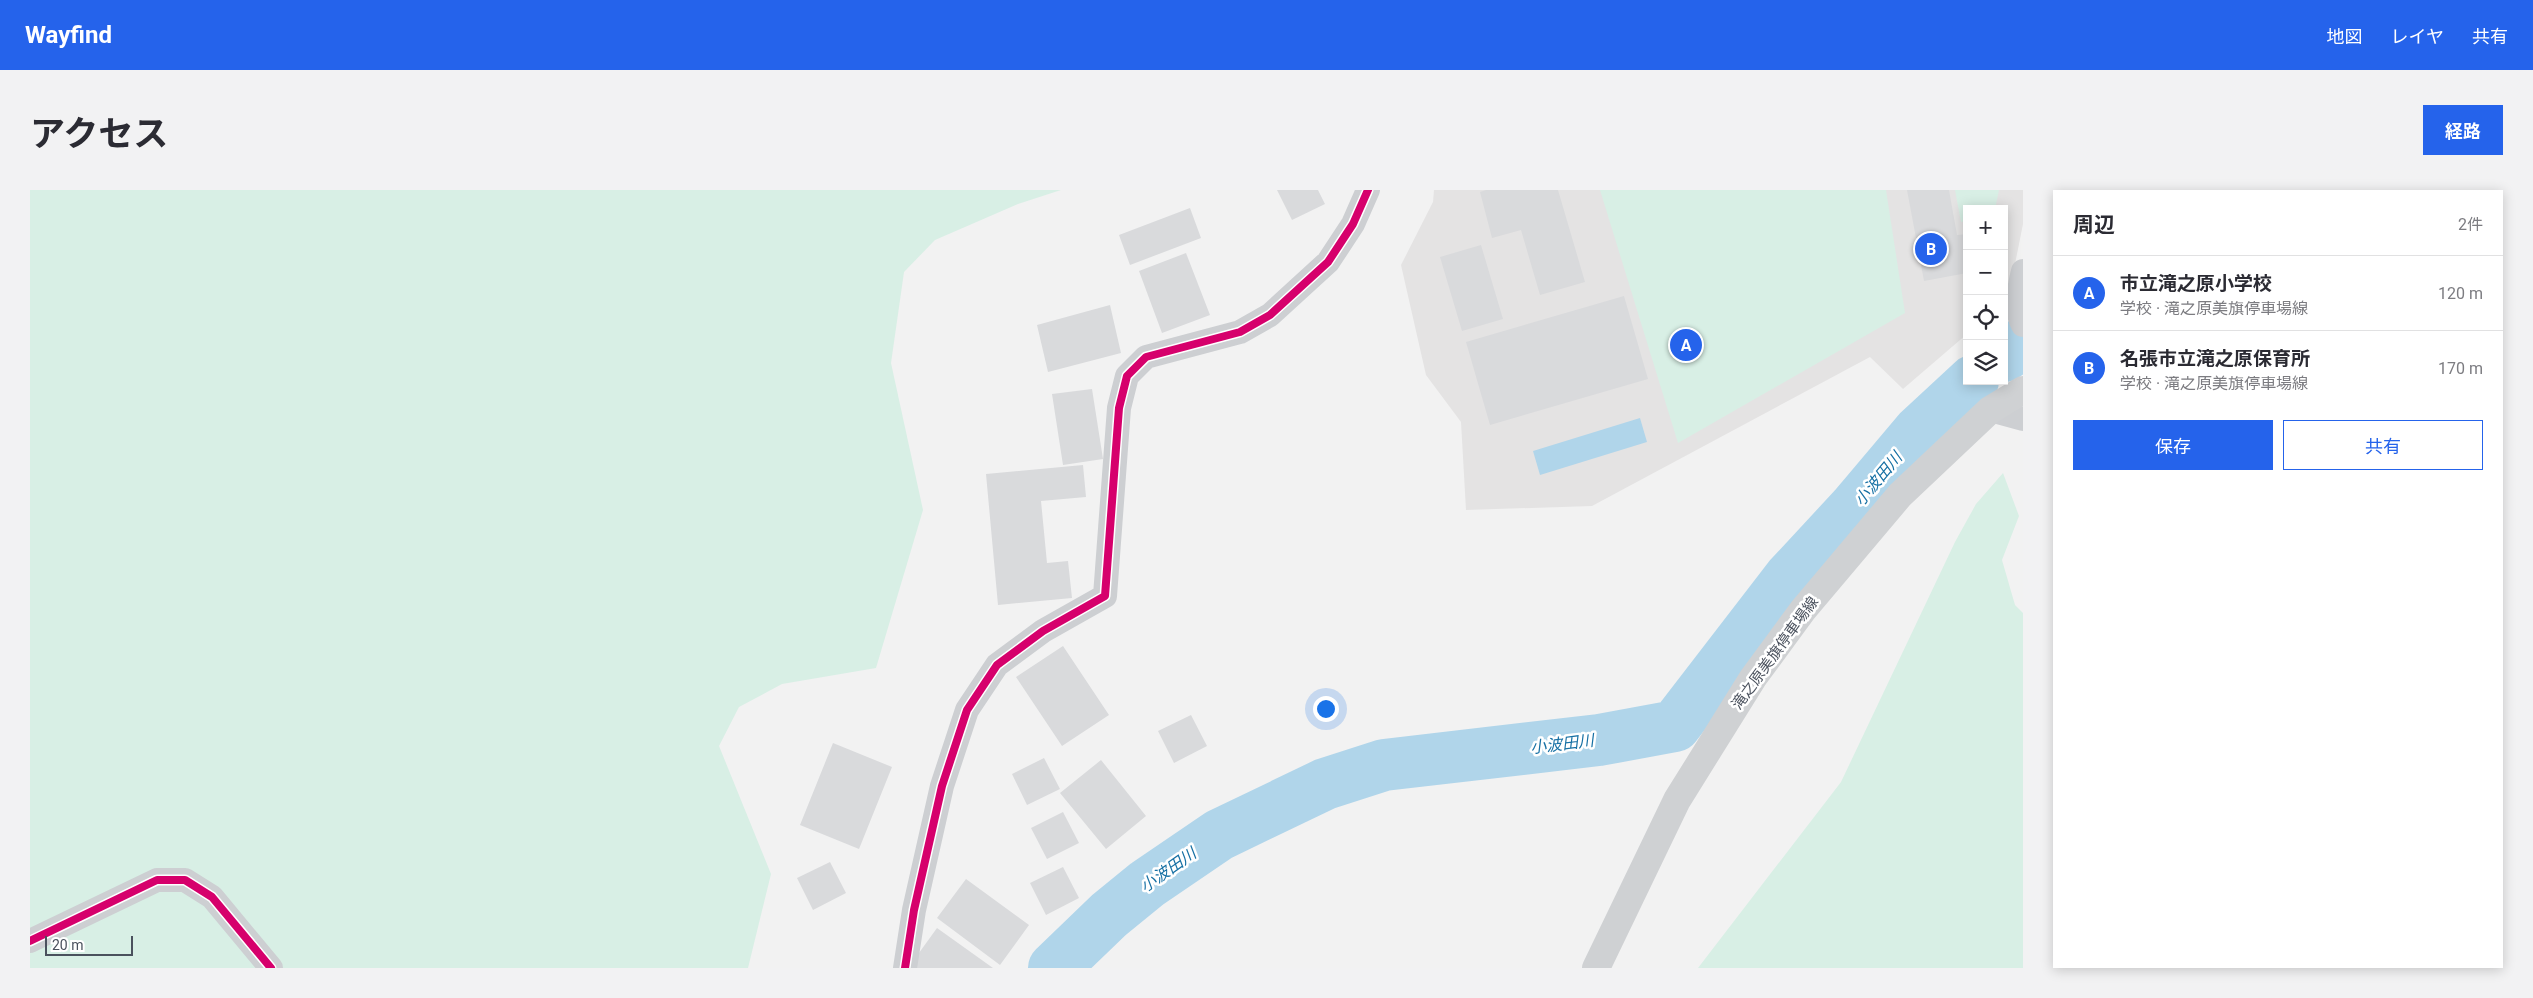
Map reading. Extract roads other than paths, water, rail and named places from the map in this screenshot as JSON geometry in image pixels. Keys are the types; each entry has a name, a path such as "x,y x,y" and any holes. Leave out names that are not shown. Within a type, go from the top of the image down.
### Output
{"main road":[{"name":"滝之原美旗停車場線","path":"1596,968 1677,800 1753,678 1803,610 1900,495 1990,410 2023,390"}],"street":[{"path":"906,968 914,910 942,786 967,710 997,666 1043,630 1105,596 1119,408 1127,376 1146,358 1240,332 1270,315 1328,262 1353,224 1368,190"},
{"path":"2021,322 2018,293 2023,271"},
{"path":"1990,410 2023,419"},
{"path":"30,941 156,880 185,880 212,897 271,968"}],"water":[{"path":"1640,418 1647,442 1540,475 1533,451"}],"waterway":[{"name":"小波田川","path":"2008,353 2023,343"},
{"name":"小波田川","path":"1054,968 1109,915 1147,884 1219,835 1325,784 1384,765 1599,740 1675,726 1789,578 1854,508 1919,431 1969,385"}],"place":[{"name":"名張市立滝之原保育所","path":"1931,249"},
{"name":"市立滝之原小学校","path":"1686,345"}]}
